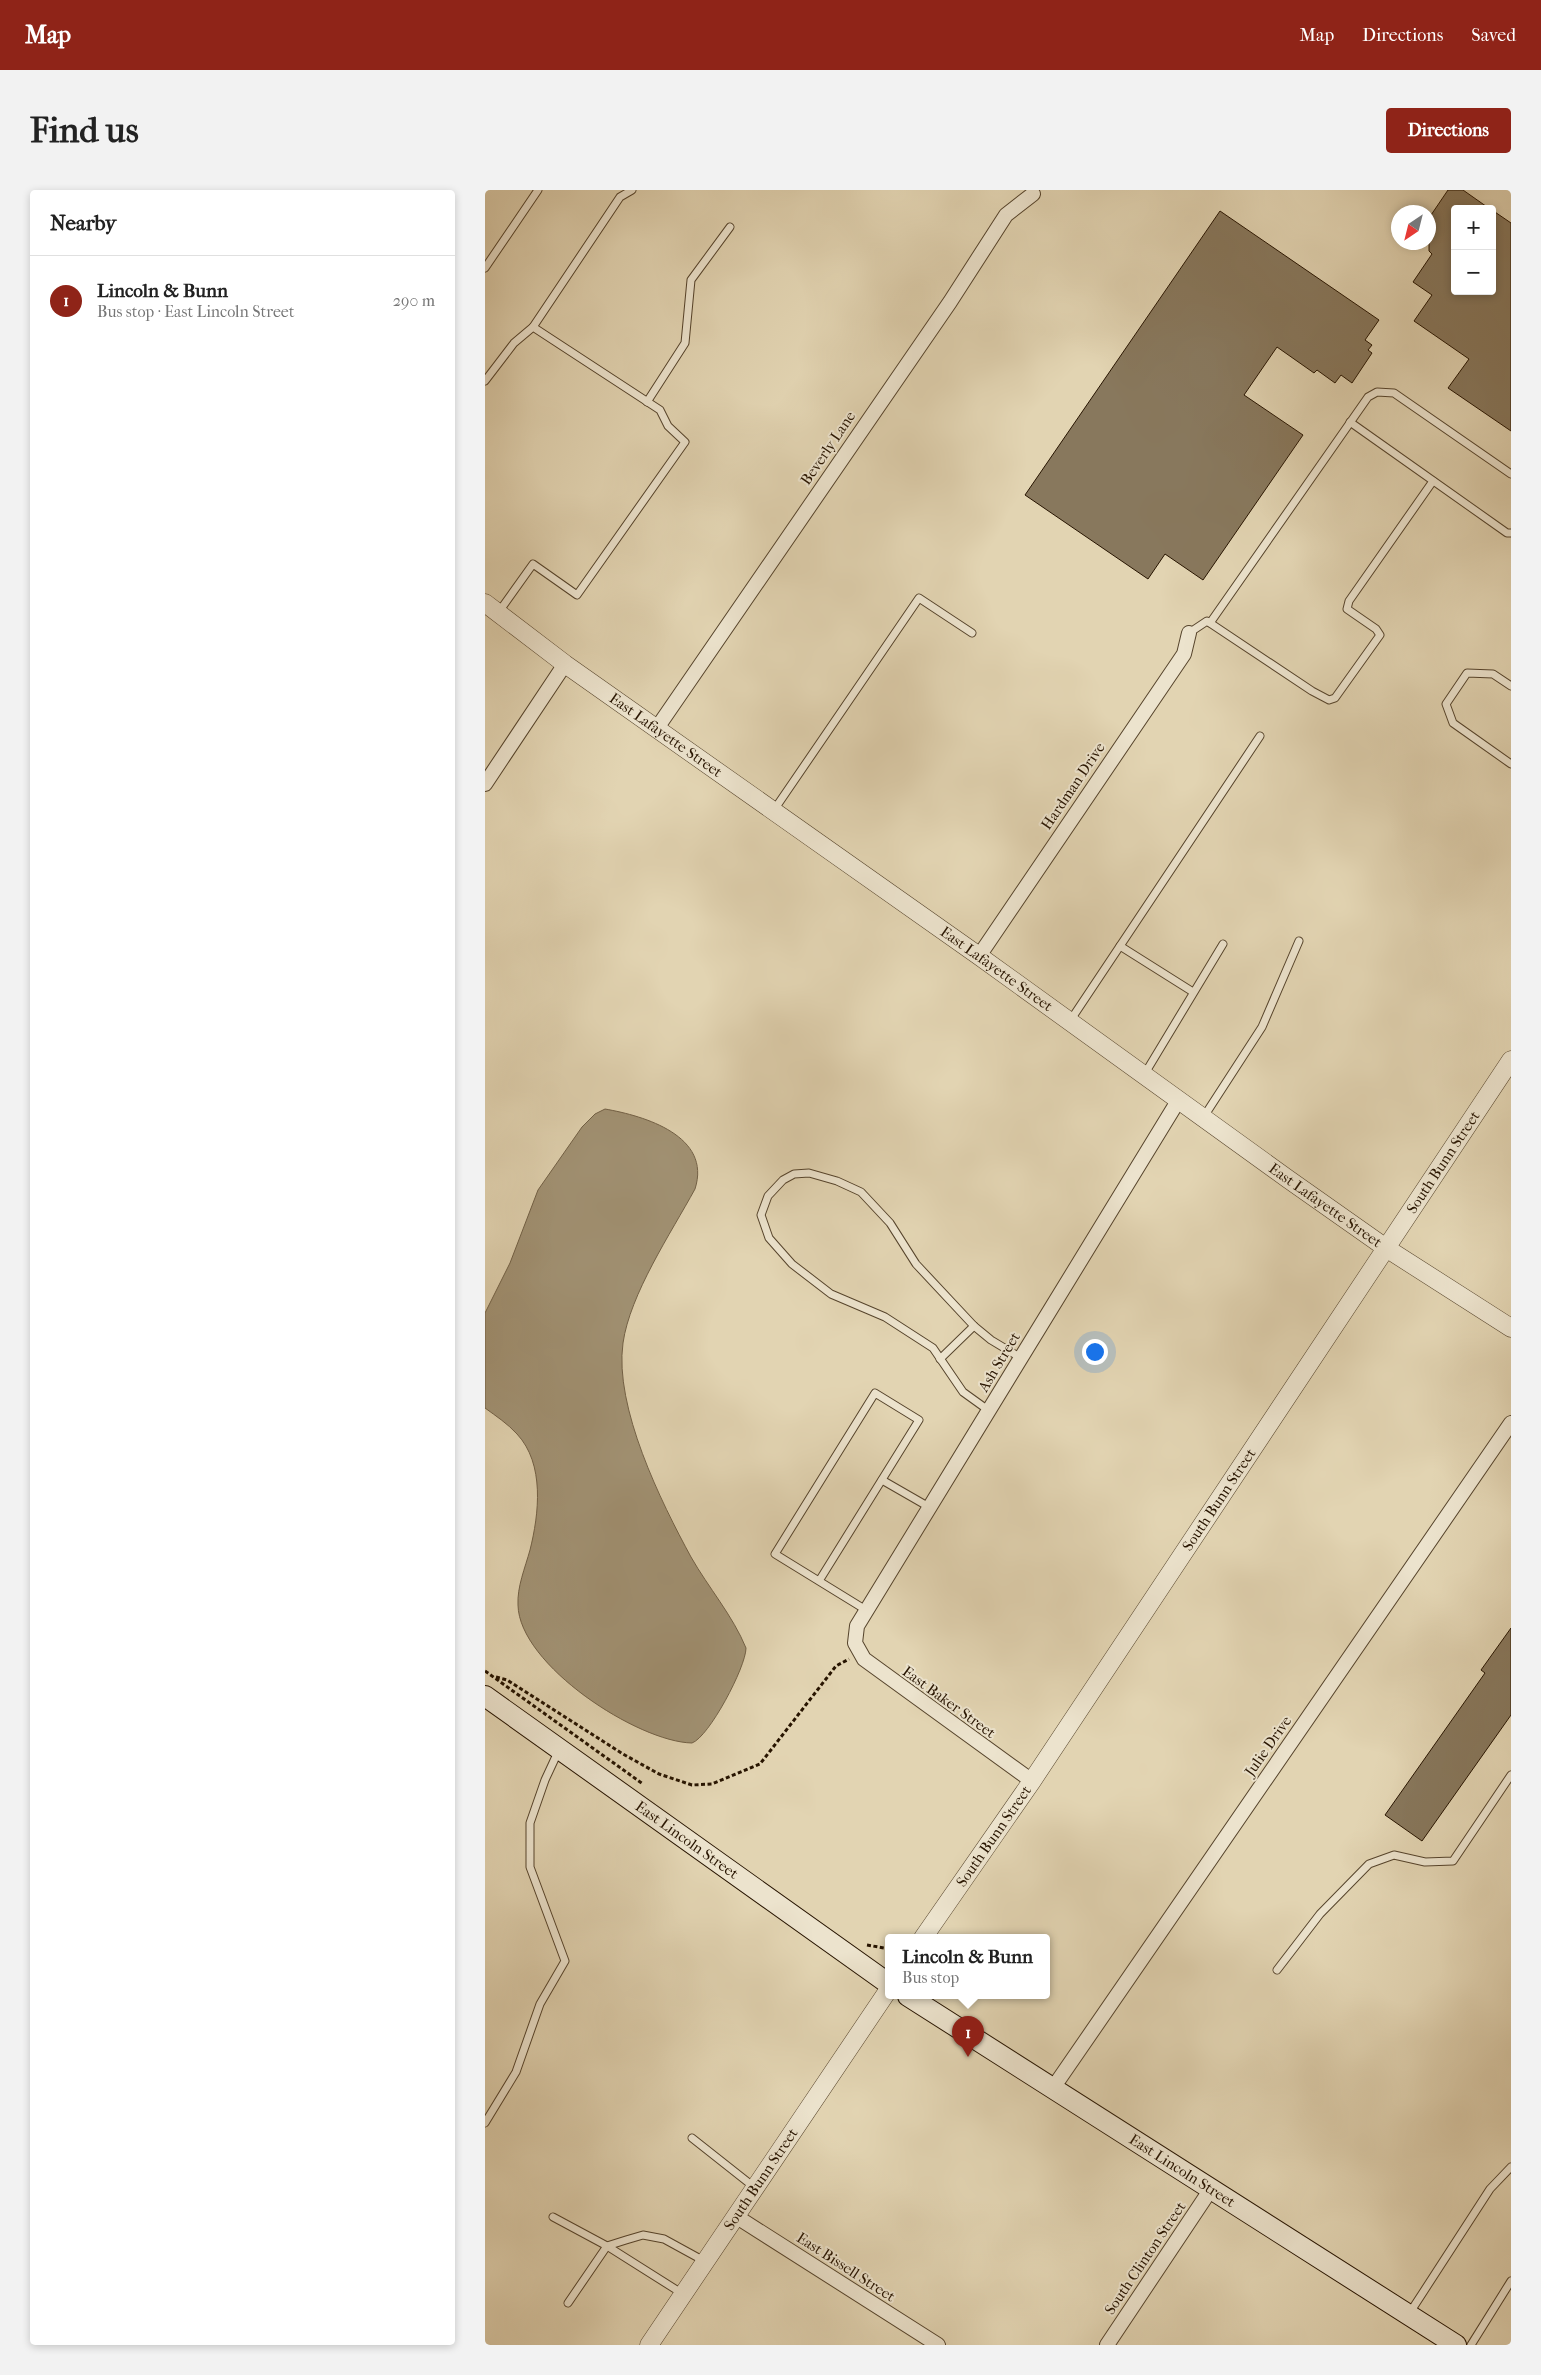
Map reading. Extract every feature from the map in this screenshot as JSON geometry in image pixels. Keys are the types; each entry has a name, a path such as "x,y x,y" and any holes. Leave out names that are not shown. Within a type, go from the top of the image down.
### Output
{"main road":[{"name":"East Lincoln Street","path":"485,1696 885,1981"},
{"name":"East Lincoln Street","path":"914,1999 1456,2345"}],"street":[{"name":"Beverly Lane","path":"657,728 950,302 1006,215 1033,194"},
{"name":"East Lafayette Street","path":"492,608 565,664 774,810 1178,1101 1386,1248 1511,1328"},
{"name":"Hardman Drive","path":"979,956 1184,654 1189,633"},
{"path":"485,784 565,664"},
{"name":"South Bunn Street","path":"926,1934 1032,1781 1511,1060"},
{"name":"Ash Street","path":"857,1649 857,1626 866,1610 1178,1101"},
{"name":"Julie Drive","path":"1053,2088 1511,1423"},
{"name":"East Baker Street","path":"857,1649 879,1671 1032,1781"},
{"name":"South Bunn Street","path":"649,2345 885,1995"},
{"name":"South Clinton Street","path":"1107,2345 1211,2188"},
{"name":"East Bissell Street","path":"737,2217 938,2345"}],"lane":[{"path":"485,268 538,190"},
{"path":"485,381 514,344 533,327 620,197 632,190"},
{"path":"647,402 685,343 691,280 730,227"},
{"path":"492,608 533,564 577,596 685,442 668,426 660,410 533,327"},
{"path":"1210,623 1368,397 1377,392 1394,393 1511,474"},
{"path":"1350,422 1507,533 1511,533"},
{"path":"1189,633 1207,621 1312,691 1329,700 1335,698 1380,635 1376,628 1347,609 1349,601 1433,481"},
{"path":"774,810 919,598 972,633"},
{"path":"1511,686 1493,674 1467,674 1446,704 1453,723 1511,764"},
{"path":"1070,1022 1260,736"},
{"path":"1203,1118 1262,1027 1299,941"},
{"path":"1143,1075 1223,944"},
{"path":"1120,946 1193,992"},
{"path":"988,1410 963,1392 933,1348 885,1318 831,1294 792,1264 769,1238 761,1215 768,1196 783,1180 794,1174 809,1173 861,1192 890,1222 916,1264 973,1326 991,1340 1021,1358"},
{"path":"940,1359 973,1326"},
{"path":"819,1581 919,1420 875,1393 775,1554 866,1610"},
{"path":"882,1480 929,1507"},
{"path":"485,2123 516,2072 540,2004 565,1961 530,1867 530,1823 545,1780 559,1749"},
{"path":"1277,1970 1320,1914 1369,1864 1394,1854 1425,1862 1453,1861 1511,1775"},
{"path":"692,2138 756,2189"},
{"path":"1409,2315 1490,2189 1511,2166"},
{"path":"553,2218 607,2246 684,2294"},
{"path":"568,2303 607,2246 643,2235 664,2239 706,2262"},
{"path":"1471,2345 1511,2280"}],"path":[{"path":"493,1676 507,1680 623,1754 659,1774 692,1785 712,1784 760,1764 836,1666 857,1649"}],"shaded area":[{"path":"605,1109 656,1123 671,1132 685,1142 694,1155 698,1171 695,1189 653,1264 634,1304 623,1343 622,1368 633,1424 654,1482 691,1557 734,1624 746,1648 740,1670 717,1715 708,1728 692,1743 669,1739 613,1715 559,1675 538,1652 524,1628 518,1605 520,1584 536,1521 536,1474 526,1446 517,1434 506,1423 485,1408 485,1313 510,1263 538,1190 582,1127 595,1114"}],"building":[{"path":"1448,190 1463,190 1484,205 1451,205 1451,295 1496,295 1496,213 1511,223 1511,431 1448,388 1469,359 1414,321 1432,295 1413,282 1432,254 1429,250 1436,250 1436,208"},
{"path":"1220,211 1379,320 1365,340 1372,345 1368,350 1372,353 1352,383 1341,375 1335,383 1317,370 1314,373 1277,347 1244,395 1303,435 1203,580 1165,554 1148,579 1025,495"},
{"path":"1511,1628 1511,1715 1422,1841 1385,1815 1485,1673 1481,1670"}],"place":[{"name":"Lincoln & Bunn","path":"968,2057"}]}
